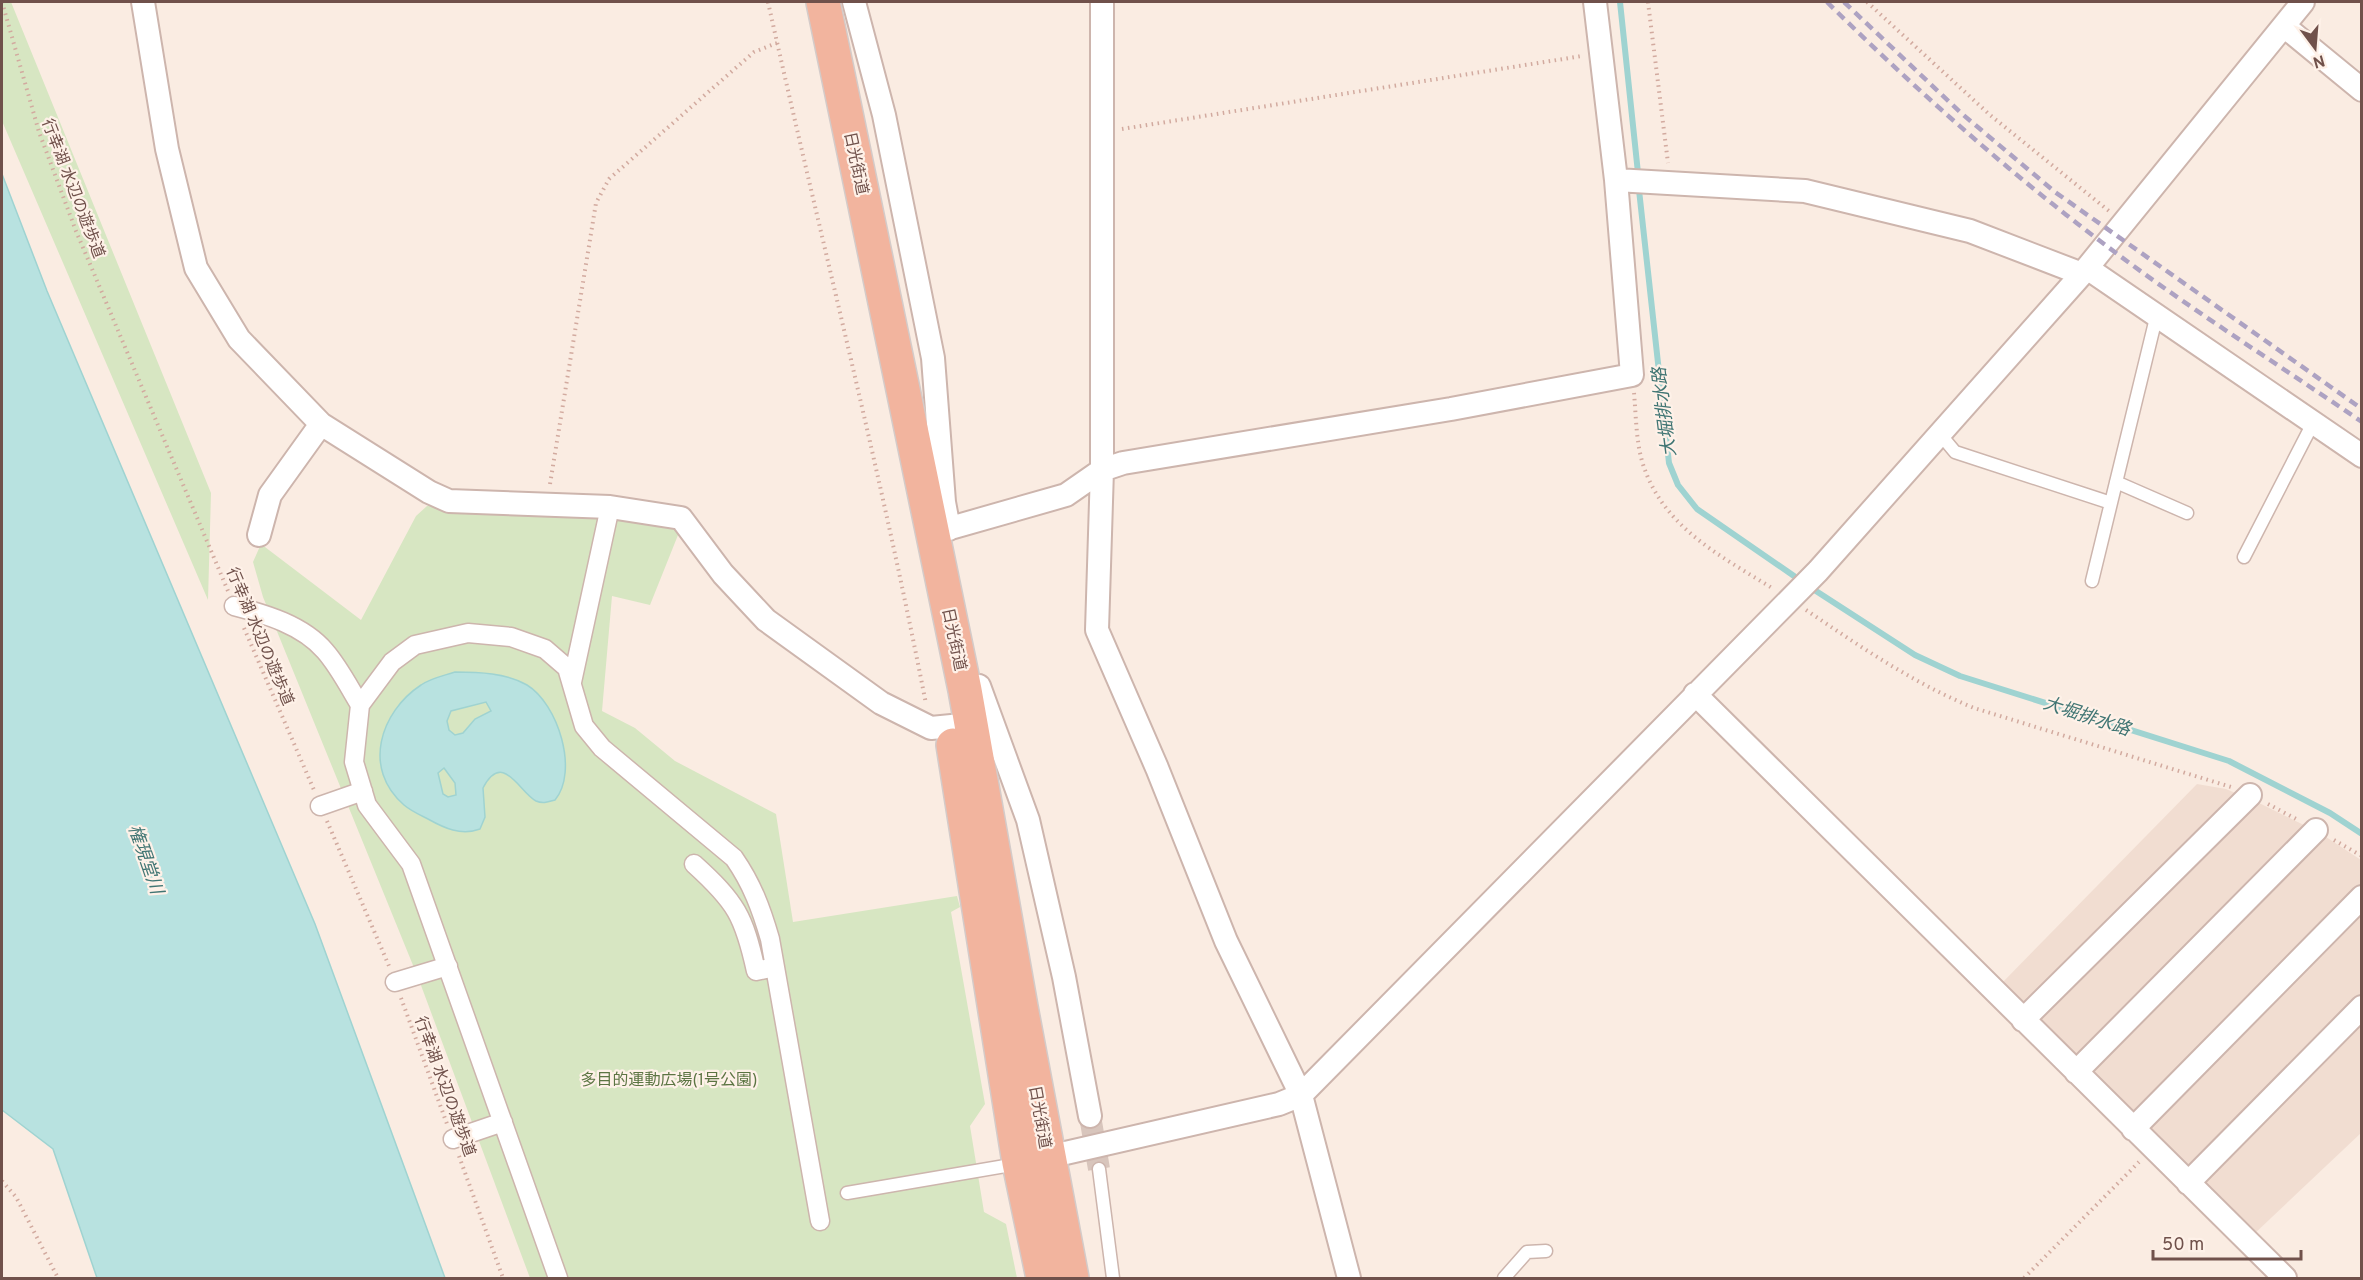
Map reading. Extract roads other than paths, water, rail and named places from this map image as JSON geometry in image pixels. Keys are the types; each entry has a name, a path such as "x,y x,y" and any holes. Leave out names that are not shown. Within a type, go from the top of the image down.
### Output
{"highway":[{"name":"日光街道","path":"802,2 872,322 926,590 1034,1160 1043,1278"},
{"name":"日光街道","path":"823,2 941,531 965,690 951,726"},
{"name":"日光街道","path":"1034,1160 1072,1278"}],"street":[{"path":"143,2 167,149 196,267 239,339 321,424 429,492 449,501 610,507 681,518 723,574 766,620 881,703 951,726"},
{"path":"854,2 884,115 933,358 944,502 941,531 1065,495 1102,470 1145,459 1451,409 1632,375 1616,180 1595,2"},
{"path":"1102,2 1100,133 1102,470 1096,630 1157,768 1226,941 1301,1095 1349,1278"},
{"path":"1034,1160 1279,1104 1301,1095 1818,571 2085,271 2303,2"},
{"path":"2284,26 2361,90"},
{"path":"1616,180 1805,191 1970,231 2085,271 2361,456"},
{"path":"260,535 270,495 321,424"},
{"path":"572,682 610,507"},
{"path":"234,606 273,617 306,635 324,650 360,705"},
{"path":"558,1278 448,966 425,912 411,864 367,805 354,762 360,705 392,662 415,645 468,633 511,637 545,649 567,668 584,726 602,748 734,858 760,902 775,967 820,1221"},
{"path":"965,690 979,686 1028,820 1064,977 1090,1116"},
{"path":"1695,694 2285,1278"},
{"path":"320,806 363,791"},
{"path":"2024,1020 2250,795"},
{"path":"2076,1072 2316,830"},
{"path":"694,864 726,892 747,930 756,971 775,967"},
{"path":"2133,1129 2361,897"},
{"path":"395,982 448,966"},
{"path":"2188,1183 2361,1007"},
{"path":"453,1139 503,1122"}],"lane":[{"path":"2092,581 2156,318"},
{"path":"2244,557 2313,423"},
{"path":"1940,434 1955,452 2111,503"},
{"path":"2116,482 2187,513"},
{"path":"847,1193 1034,1160"},
{"path":"1099,1169 1113,1278"},
{"path":"1504,1278 1527,1252 1546,1251"}],"water":[{"name":"権現堂川","path":"2,174 47,291 315,924 445,1278 97,1278 53,1149 2,1110"},
{"path":"455,672 492,674 511,678 527,685 538,694 556,722 565,756 562,788 555,800 543,803 536,801 511,777 504,773 497,773 490,777 483,788 485,817 480,829 466,832 440,825 413,811 391,791 383,775 380,758 381,742 395,710 407,696 425,683","holes":["486,702 491,711 475,719 463,733 455,735 449,730 447,721 451,711","444,768 455,783 456,795 448,797 443,794 438,773"]}],"waterway":[{"name":"大堀排水路","path":"1620,2 1638,173"},
{"name":"大堀排水路","path":"1639,190 1669,463 1678,485 1697,509 1794,576"},
{"name":"大堀排水路","path":"1816,591 1915,655 1960,676 2229,761 2330,813 2362,834"}],"tunnel":[{"path":"1090,1116 1099,1169"}],"railway":[{"path":"1827,2 1961,128 2068,216 2167,290 2362,422"},
{"path":"1844,2 1961,113 2055,192 2362,409"}],"park label":[{"name":"多目的運動広場(1号公園)","path":"669,1079"}]}
